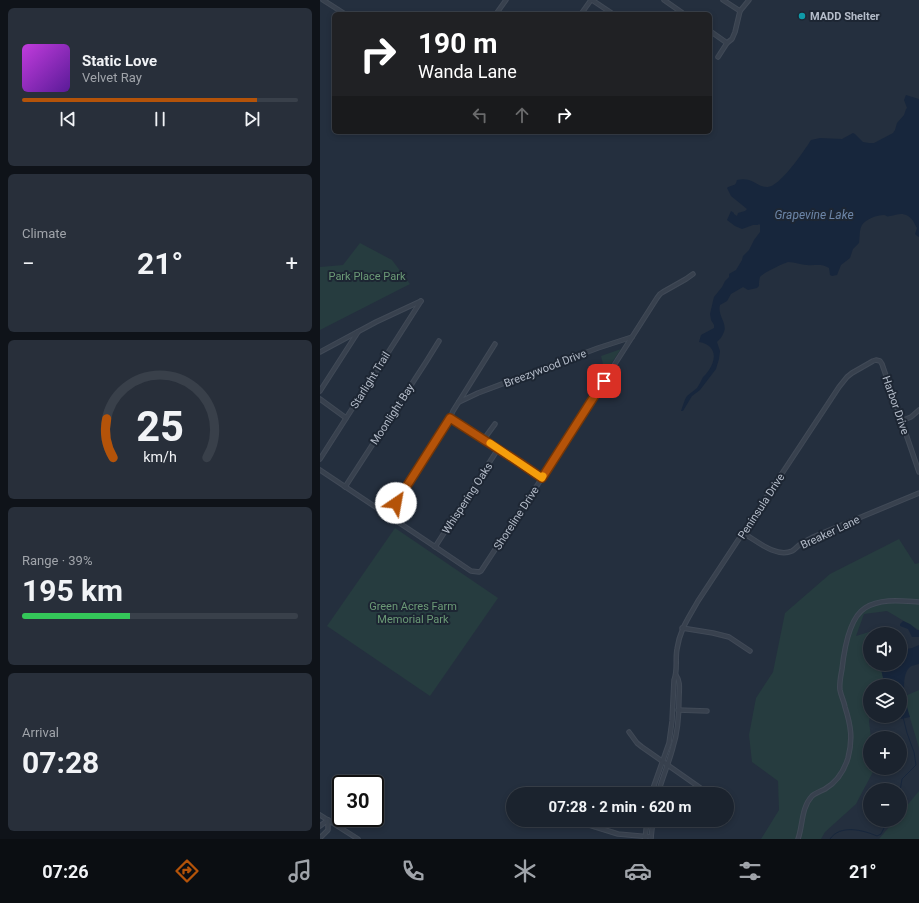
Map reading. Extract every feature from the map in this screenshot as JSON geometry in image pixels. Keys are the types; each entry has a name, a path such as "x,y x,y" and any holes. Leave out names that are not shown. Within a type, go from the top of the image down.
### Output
{"street":[{"path":"323,0 342,12"},
{"path":"497,12 506,0"},
{"path":"582,12 591,0 610,12"},
{"path":"664,0 680,12"},
{"path":"723,0 740,11"},
{"path":"718,57 727,43 732,39 740,11 749,0"},
{"path":"712,32 727,43"},
{"name":"Shoreline Drive","path":"435,547 471,571 479,572 481,570 660,294 693,274"},
{"name":"Starlight Trail","path":"320,459 421,301 359,331"},
{"path":"320,352 359,331"},
{"path":"320,391 359,331"},
{"name":"Breezywood Drive","path":"459,402 478,393 598,348 632,337"},
{"name":"Moonlight Bay","path":"345,488 439,341"},
{"path":"388,515 495,344"},
{"name":"Peninsula Drive","path":"654,787 669,743 673,711 674,680 676,675 676,650 682,628 698,601 839,387 847,377 862,366 872,361 880,361"},
{"name":"Harbor Drive","path":"880,361 919,472"},
{"path":"320,400 346,418"},
{"path":"901,421 911,417 919,410"},
{"path":"450,418 542,478"},
{"path":"484,439 496,424"},
{"name":"Whispering Oaks","path":"435,547 498,449"},
{"path":"320,470 435,547"},
{"name":"Breaker Lane","path":"743,532 775,551 787,552 813,537 919,493"},
{"path":"798,839 805,808 811,798 813,795 837,781 848,759 851,744 851,732 840,685 846,641 854,622 864,608 875,604 887,602 919,602"},
{"path":"682,628 713,632 729,637 750,651"},
{"name":"Peninsula Drive","path":"660,787 674,745 679,715 680,684 676,675"},
{"path":"673,711 707,711"},
{"path":"629,732 637,743 699,787"},
{"path":"320,815 358,839"},
{"path":"320,826 328,820"},
{"path":"320,838 328,830 328,820"},
{"path":"596,827 618,834 645,838 651,838 652,827"},
{"path":"645,838 646,827"}],"green space":[{"name":"Park Place Park","path":"360,243 392,260 410,284 320,330 320,267 343,265"},
{"path":"621,349 605,373 601,356"},
{"name":"Green Acres Farm Memorial Park","path":"395,528 498,598 430,696 327,626"},
{"path":"899,539 915,564 919,563 919,630 887,611 864,614 856,636 863,634 863,671 882,671 883,677 882,679 863,679 863,723 869,723 870,731 863,731 863,775 871,775 867,783 863,783 863,791 856,804 825,832 821,839 761,839 779,810 778,781 752,762 749,735 756,698 773,672 785,613 830,574"},
{"path":"919,690 919,748 907,708 907,695"},
{"path":"919,791 919,839 879,839 889,827 907,827 907,806"}],"water":[{"name":"Grapevine Lake","path":"906,95 919,99 919,237 915,234 917,228 910,217 901,214 888,216 881,215 869,219 862,225 859,243 853,249 850,258 841,265 837,275 830,275 829,268 823,266 788,262 762,275 757,288 748,290 743,287 731,294 727,301 720,305 720,313 725,327 722,336 717,342 720,351 716,369 700,390 692,396 683,411 681,411 684,401 688,395 697,388 712,365 714,357 712,349 709,346 699,342 701,335 714,328 710,314 714,297 729,277 729,274 736,270 743,256 749,250 760,232 759,224 742,229 727,220 731,211 737,216 738,213 747,209 731,196 727,188 734,185 737,180 742,179 749,180 764,187 772,186 778,182 791,168 811,140 820,138 842,139 853,133 863,142 874,143 893,133 895,130 897,123 904,115 907,108 904,100"},
{"path":"903,621 919,630 919,637 912,637 907,627 900,626"},
{"path":"919,645 919,664 910,667 905,679 883,679 881,671 907,671 907,649"},
{"path":"907,706 910,717 907,718"}],"waterway":[{"path":"901,783 902,779 916,765 914,752 904,723"},
{"path":"830,839 834,834 846,830 859,830 877,836 881,834 884,827"}],"slow traffic":[{"path":"490,443 542,478 543,476"}],"place":[{"name":"MADD Shelter","path":"802,16"}],"route":[{"path":"396,503 450,418 542,478 604,381"}]}
